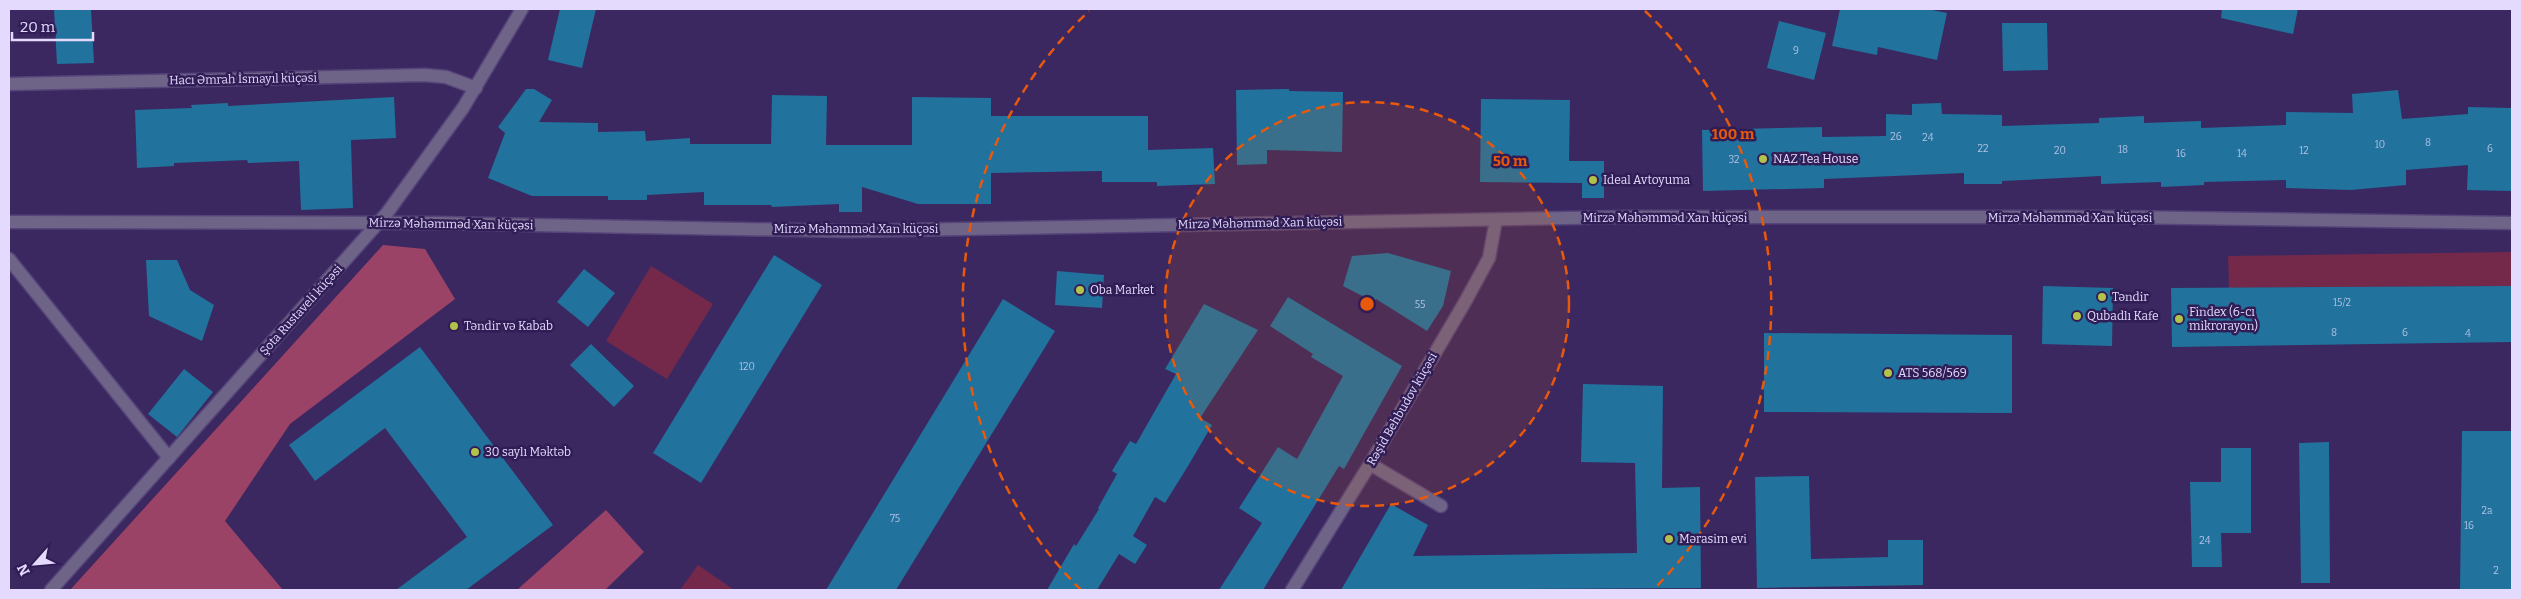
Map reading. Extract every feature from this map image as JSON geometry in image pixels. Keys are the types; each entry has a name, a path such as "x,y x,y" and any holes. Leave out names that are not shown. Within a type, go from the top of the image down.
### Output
{"street":[{"name":"Şota Rustaveli küçəsi","path":"51,590 379,223 476,88 522,9"},
{"name":"Hacı Əmrah İsmayıl küçəsi","path":"9,84 425,75 446,77 476,88"},
{"name":"Mirzə Məhəmməd Xan küçəsi","path":"9,222 379,223 846,231 1627,218 2117,217 2512,223"},
{"name":"Rəşid Behbudov küçəsi","path":"1292,590 1370,464 1489,258 1496,220"},
{"path":"9,259 169,458"},
{"path":"1370,464 1441,506"}],"shaded area":[{"path":"383,245 425,249 455,299 290,424 225,521 283,590 70,590"},
{"path":"2512,252 2512,286 2229,288 2228,256"},
{"path":"651,266 713,304 667,379 606,341"},
{"path":"606,510 644,552 605,590 517,590"},
{"path":"698,565 734,590 680,590"}],"building":[{"path":"54,9 91,9 94,63 57,64"},
{"path":"560,9 596,9 582,68 548,60"},
{"path":"1840,9 1927,9 1947,13 1937,60 1878,47 1877,55 1832,46"},
{"path":"2222,9 2298,9 2293,34 2221,18"},
{"path":"1779,21 1826,33 1814,80 1767,68"},
{"path":"2002,23 2047,23 2048,70 2003,71"},
{"path":"526,89 534,89 552,100 539,122 598,123 598,132 645,131 646,141 690,138 690,144 771,144 772,95 827,96 826,145 912,145 912,97 991,98 991,116 1148,116 1148,150 1213,148 1215,184 1157,186 1157,182 1102,182 1102,171 991,173 991,204 918,204 862,187 862,212 839,212 839,204 772,207 771,205 704,205 704,192 647,195 647,200 608,200 608,196 532,196 488,178 505,133 498,127"},
{"path":"1289,89 1289,91 1343,92 1342,152 1267,150 1267,164 1237,165 1236,90"},
{"path":"2398,90 2402,119 2468,114 2468,107 2512,108 2512,191 2467,190 2468,165 2406,170 2406,185 2351,190 2286,188 2286,180 2204,182 2204,185 2161,187 2161,182 2101,184 2101,176 2002,181 2002,184 1964,184 1964,173 1824,179 1824,188 1703,191 1702,130 1822,127 1822,137 1886,136 1886,114 1912,115 1912,104 1941,103 1942,114 2002,115 2002,126 2099,123 2099,118 2144,116 2144,123 2201,121 2201,128 2286,125 2286,112 2353,113 2352,94"},
{"path":"394,97 396,138 351,140 353,208 301,210 299,161 248,163 247,160 174,163 174,166 137,168 135,110 192,108 191,105 228,103 228,106"},
{"path":"1481,99 1570,100 1569,161 1604,161 1604,198 1582,198 1582,183 1480,182"},
{"path":"1388,253 1451,271 1443,306 1427,331 1376,299 1374,302 1343,286 1352,256"},
{"path":"774,255 822,285 701,483 653,453"},
{"path":"146,260 177,260 190,290 214,305 202,341 149,316"},
{"path":"584,269 615,293 588,327 557,302"},
{"name":"Oba Market","path":"1057,271 1104,275 1102,308 1055,305"},
{"name":"Qubadlı Kafe","path":"2043,286 2113,288 2112,346 2042,344"},
{"path":"2512,286 2512,342 2172,347 2171,288"},
{"path":"1288,297 1402,366 1344,469 1339,466 1263,590 1219,590 1262,523 1239,508 1278,447 1297,459 1343,376 1311,357 1313,354 1270,326"},
{"path":"1003,299 1055,331 896,590 826,590"},
{"path":"1204,304 1258,330 1200,418 1212,425 1188,466 1165,503 1155,497 1133,536 1147,545 1135,564 1119,554 1097,590 1047,590 1074,544 1076,546 1099,509 1117,474 1112,471 1130,441 1136,444 1176,374 1165,369"},
{"name":"ATS 568/569","path":"1764,333 2012,335 2012,413 1764,412"},
{"path":"591,344 634,386 614,407 570,365"},
{"path":"420,347 553,525 466,590 396,590 467,537 385,428 315,481 289,445"},
{"path":"184,369 213,392 177,437 148,414"},
{"name":"Mərasim evi","path":"1583,384 1663,386 1662,488 1700,487 1701,588 1341,590 1391,504 1428,525 1413,556 1637,553 1635,463 1581,462"},
{"path":"2462,431 2512,431 2512,590 2460,590"},
{"path":"2329,442 2330,583 2301,583 2299,443"},
{"path":"2221,448 2251,448 2251,533 2221,533 2222,567 2192,567 2190,482 2221,482"},
{"path":"1809,476 1811,559 1888,557 1888,540 1923,540 1923,585 1757,588 1755,477"}],"place":[{"name":"NAZ Tea House","path":"1763,159"},
{"name":"Ideal Avtoyuma","path":"1593,180"},
{"name":"Oba Market","path":"1080,290"},
{"name":"Təndir","path":"2102,297"},
{"name":"Qubadlı Kafe","path":"2077,316"},
{"name":"Findex (6-cı mikrorayon)","path":"2179,319"},
{"name":"Təndir və Kabab","path":"454,326"},
{"name":"ATS 568/569","path":"1888,373"},
{"name":"30 saylı Məktəb","path":"475,452"},
{"name":"Mərasim evi","path":"1669,539"}]}
